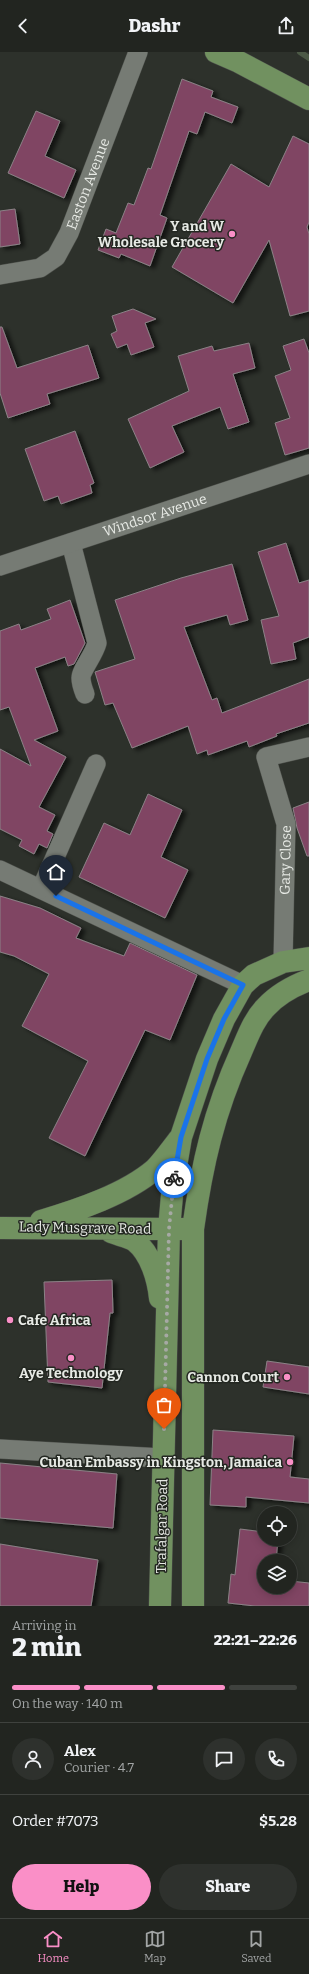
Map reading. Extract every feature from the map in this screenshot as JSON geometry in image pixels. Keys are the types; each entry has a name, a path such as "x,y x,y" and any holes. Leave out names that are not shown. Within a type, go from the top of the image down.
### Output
{"main road":[{"path":"216,52 239,62 309,99"},
{"name":"Lady Musgrave Road","path":"169,1229 173,1184 181,1137 207,1059 224,1019 243,985 254,975 283,962 309,958"},
{"path":"193,1606 193,1229 200,1178 210,1135 232,1071 256,1020 265,1008 280,994 309,980"},
{"path":"11,1228 84,1206 139,1180 156,1168 181,1137"},
{"name":"Lady Musgrave Road","path":"11,1228 193,1229"},
{"path":"100,1228 134,1241 150,1261 158,1286 166,1339"},
{"name":"Trafalgar Road","path":"160,1606 169,1229"}],"street":[{"name":"Easton Avenue","path":"0,275 40,268 56,257 68,232 138,52"},
{"name":"Windsor Avenue","path":"0,566 309,464"},
{"path":"71,542 97,643 91,658 82,670 81,679 85,694"},
{"name":"Gary Close","path":"283,962 286,824 266,757 309,747"},
{"path":"41,889 96,764"},
{"path":"0,870 243,985"},
{"path":"0,1449 163,1458"}],"building":[{"path":"182,79 213,91 211,97 238,107 232,123 205,112 197,134 189,131 160,215 167,218 150,266 121,254 119,258 98,250 106,229 116,233 128,203 134,205 148,168 151,169"},
{"path":"36,111 60,121 45,156 76,170 64,198 8,173"},
{"name":"Y and W Wholesale Grocery","path":"293,136 309,144 309,222 307,227 309,234 309,311 290,316 269,240 233,303 172,267 231,164 269,187"},
{"path":"15,209 20,244 0,247 0,211"},
{"path":"133,309 156,319 145,323 154,347 131,355 127,344 117,348 111,334 117,331 112,316"},
{"path":"0,327 2,327 17,368 88,345 99,378 47,394 50,404 8,418 0,393"},
{"path":"304,339 309,353 309,448 285,455 275,423 290,418 275,376 291,370 283,346"},
{"path":"249,343 255,368 233,374 249,422 228,429 220,407 172,426 184,452 150,468 128,419 189,391 178,356 212,346 214,351"},
{"path":"75,431 94,483 90,485 92,493 61,504 58,496 44,501 25,449"},
{"path":"286,543 299,583 309,580 309,637 293,643 296,659 271,664 261,620 279,616 258,552"},
{"path":"232,564 248,620 230,625 227,615 184,627 212,700 217,698 222,713 309,679 309,723 276,734 277,736 249,747 247,741 208,755 207,750 197,754 188,726 132,748 113,703 105,705 95,672 135,659 115,600 181,578"},
{"path":"70,600 85,643 83,647 74,664 68,666 65,657 35,668 58,731 34,740 66,757 39,807 55,815 47,831 53,834 47,848 39,844 34,854 19,846 22,840 0,829 0,749 31,766 9,707 0,710 0,631 19,624 21,630 51,619 47,609"},
{"path":"148,794 182,810 161,857 188,870 165,918 79,877 104,823 130,835"},
{"path":"309,802 309,856 307,856 297,828 293,808"},
{"path":"0,896 40,908 81,928 76,938 124,956 130,943 197,975 170,1040 145,1030 85,1156 49,1138 88,1061 22,1026 49,974 14,956 0,952"},
{"path":"112,1280 113,1313 110,1313 102,1388 48,1382 44,1282"},
{"name":"Cannon Court","path":"267,1361 309,1367 309,1394 263,1387"},
{"path":"213,1430 294,1436 290,1477 309,1479 309,1503 246,1497 246,1507 210,1505"},
{"path":"0,1463 117,1474 113,1528 0,1518"},
{"path":"240,1529 257,1531 257,1546 277,1546 277,1554 257,1554 257,1594 297,1594 297,1582 309,1583 309,1606 255,1606 228,1603 231,1574 235,1575"},
{"path":"0,1544 98,1560 91,1606 0,1606"}],"waterway":[{"path":"300,52 309,58"}],"way so far":[{"path":"164,1429 169,1229 174,1178"}],"place":[{"name":"Y and W Wholesale Grocery","path":"232,234"},
{"name":"Cafe Africa","path":"10,1320"},
{"name":"Aye Technology","path":"71,1358"},
{"name":"Cannon Court","path":"287,1377"},
{"name":"Cuban Embassy in Kingston, Jamaica","path":"290,1462"}],"route":[{"path":"56,896 243,985 224,1019 207,1059 181,1137 174,1178"}]}
